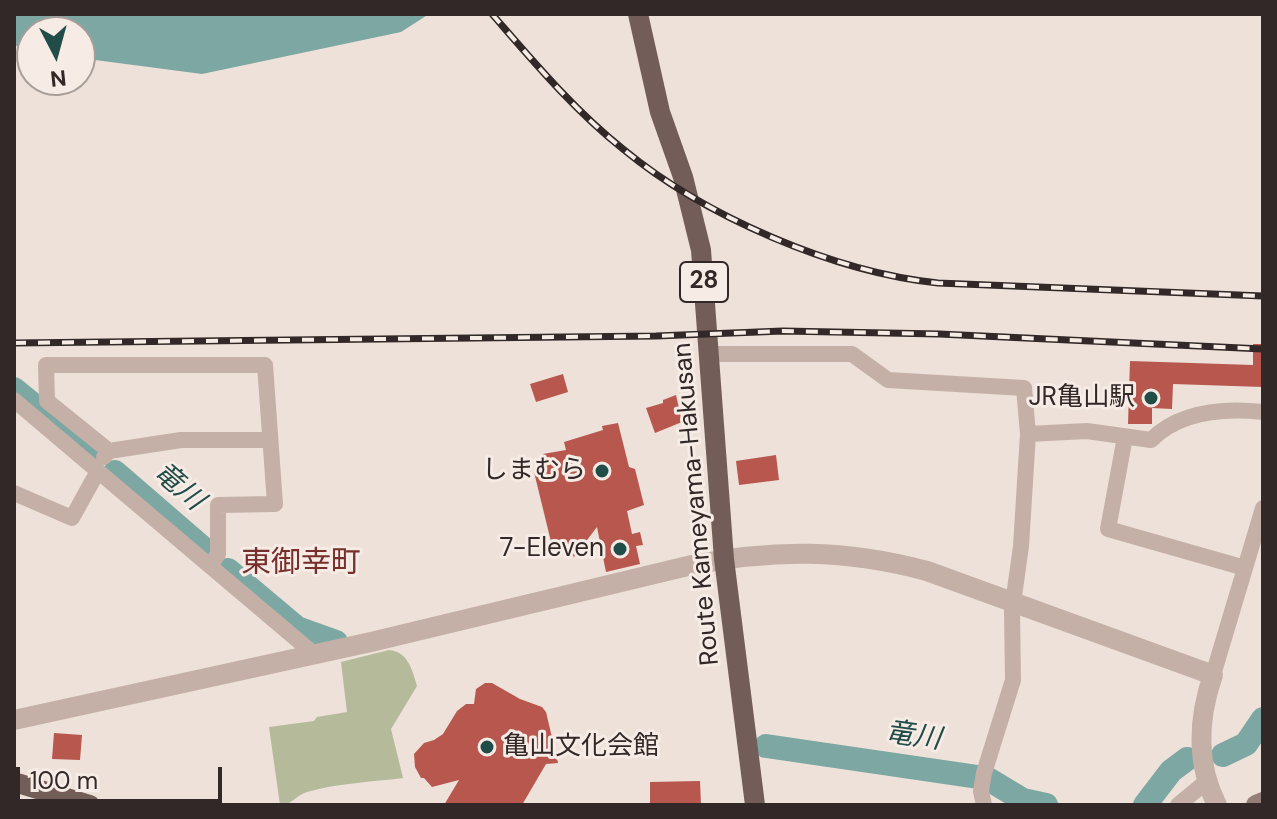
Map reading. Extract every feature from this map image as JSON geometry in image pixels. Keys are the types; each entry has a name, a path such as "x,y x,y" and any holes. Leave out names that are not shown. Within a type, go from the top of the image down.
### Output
{"main road":[{"name":"Route Kameyama-Hakusan","path":"642,16 660,112 683,177 699,240 724,559 755,805"},
{"path":"14,782 90,805"},
{"path":"1256,805 1263,802"}],"street":[{"path":"710,354 852,354 888,380 1024,388 1028,434 1021,546 1012,611 1013,680 983,779 984,805"},
{"path":"109,451 47,401 46,365 265,365 275,504 218,505 218,554 210,566"},
{"path":"14,400 314,654"},
{"path":"1028,434 1087,431 1151,440 1160,431 1205,412 1233,409 1263,412"},
{"path":"1125,437 1108,529 1245,568"},
{"path":"14,493 72,518 109,451 181,440 270,440"},
{"path":"1217,804 1206,782 1201,733 1203,709 1263,508"},
{"path":"15,715 314,654 724,559 828,552 880,559 927,571 1213,675"},
{"path":"1178,805 1206,782"}],"green space":[{"path":"389,650 405,658 417,686 391,729 403,778 319,789 280,805 269,727 314,721 317,717 347,712 341,662"}],"water":[{"path":"14,14 429,14 401,32 202,74 96,60 96,16 16,16 14,45"}],"building":[{"name":"JR亀山駅","path":"1253,344 1263,344 1263,387 1173,384 1172,409 1152,408 1152,424 1128,424 1130,361 1253,365"},
{"path":"563,374 568,392 536,402 530,384"},
{"path":"676,395 682,422 655,433 646,408"},
{"path":"618,423 629,467 635,469 644,505 627,511 632,534 640,532 643,545 636,546 640,564 606,572 597,527 574,557 570,551 554,554 534,472 546,469 543,454 566,450 564,442 603,430 602,426"},
{"path":"776,455 779,480 739,485 736,461"},
{"name":"亀山文化会館","path":"485,683 492,683 542,707 546,712 558,763 546,764 522,805 444,805 459,780 432,787 421,778 415,767 414,754 424,743 443,734 457,711 466,704 474,704 476,689"},
{"path":"54,733 82,735 80,760 52,759"},
{"path":"700,781 701,805 650,805 650,782"}],"waterway":[{"name":"竜川","path":"14,389 95,455"},
{"name":"竜川","path":"115,472 203,548"},
{"name":"竜川","path":"228,570 297,628 336,642"},
{"name":"竜川","path":"1223,755 1246,744 1263,719"},
{"name":"竜川","path":"766,746 988,779 1023,800 1046,805"},
{"name":"竜川","path":"1145,805 1171,771 1187,759"}],"railway":[{"path":"492,14 588,118 655,174 731,218 814,253 856,267 938,283 1263,296"},
{"path":"14,343 656,336 783,331 939,334 1263,349"}],"place":[{"name":"JR亀山駅","path":"1151,398"},
{"name":"しまむら","path":"602,471"},
{"name":"7-Eleven","path":"620,549"},
{"name":"亀山文化会館","path":"487,747"}],"district":[{"name":"東御幸町","path":"301,564"}]}
